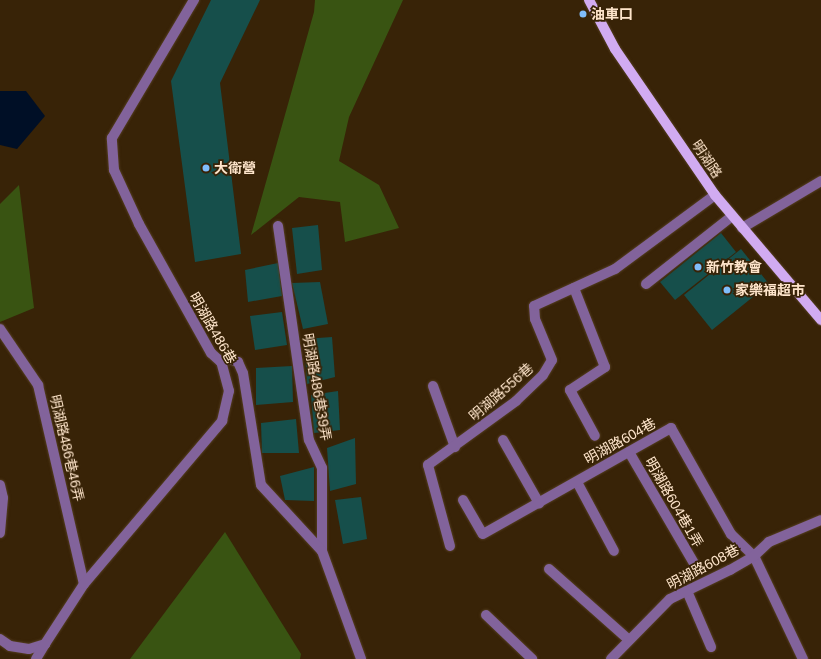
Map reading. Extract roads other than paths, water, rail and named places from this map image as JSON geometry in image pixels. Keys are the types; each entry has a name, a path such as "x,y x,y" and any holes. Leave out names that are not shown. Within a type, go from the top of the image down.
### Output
{"main road":[{"name":"明湖路","path":"589,0 616,49 715,195 821,320"}],"street":[{"name":"明湖路486巷","path":"36,659 84,584 222,421 229,391 221,362 211,353 139,224 114,170 112,138 194,0"},
{"path":"742,228 821,181"},
{"name":"明湖路556巷","path":"450,546 428,465 455,447 516,401 543,375 552,360 536,319 534,306 616,269 715,195"},
{"path":"646,284 732,216"},
{"name":"明湖路486巷39弄","path":"278,226 309,440 322,468 322,551 361,659"},
{"path":"574,288 605,368 570,390 595,436"},
{"name":"明湖路486巷46弄","path":"0,329 38,385 84,584"},
{"name":"明湖路486巷39弄","path":"221,362 228,358 238,362 243,373 261,485 322,551"},
{"path":"432,386 455,447"},
{"name":"明湖路604巷","path":"463,500 484,534 671,428 731,534 754,556"},
{"path":"503,440 539,503"},
{"name":"明湖路604巷1弄","path":"629,452 695,566"},
{"path":"577,482 614,551"},
{"path":"0,485 3,498 0,534"},
{"name":"明湖路608巷","path":"611,659 670,599 754,556 769,542 821,520"},
{"path":"754,556 803,659"},
{"path":"549,569 629,640"},
{"path":"687,591 711,646"},
{"path":"486,615 532,659"},
{"path":"0,639 10,646 23,648 45,644"}],"water":[{"path":"0,91 26,91 45,116 17,149 0,145"}],"place":[{"name":"油車口","path":"583,14"},
{"name":"大衛營","path":"206,168"},
{"name":"新竹教會","path":"698,267"},
{"name":"家樂福超市","path":"727,290"}]}
